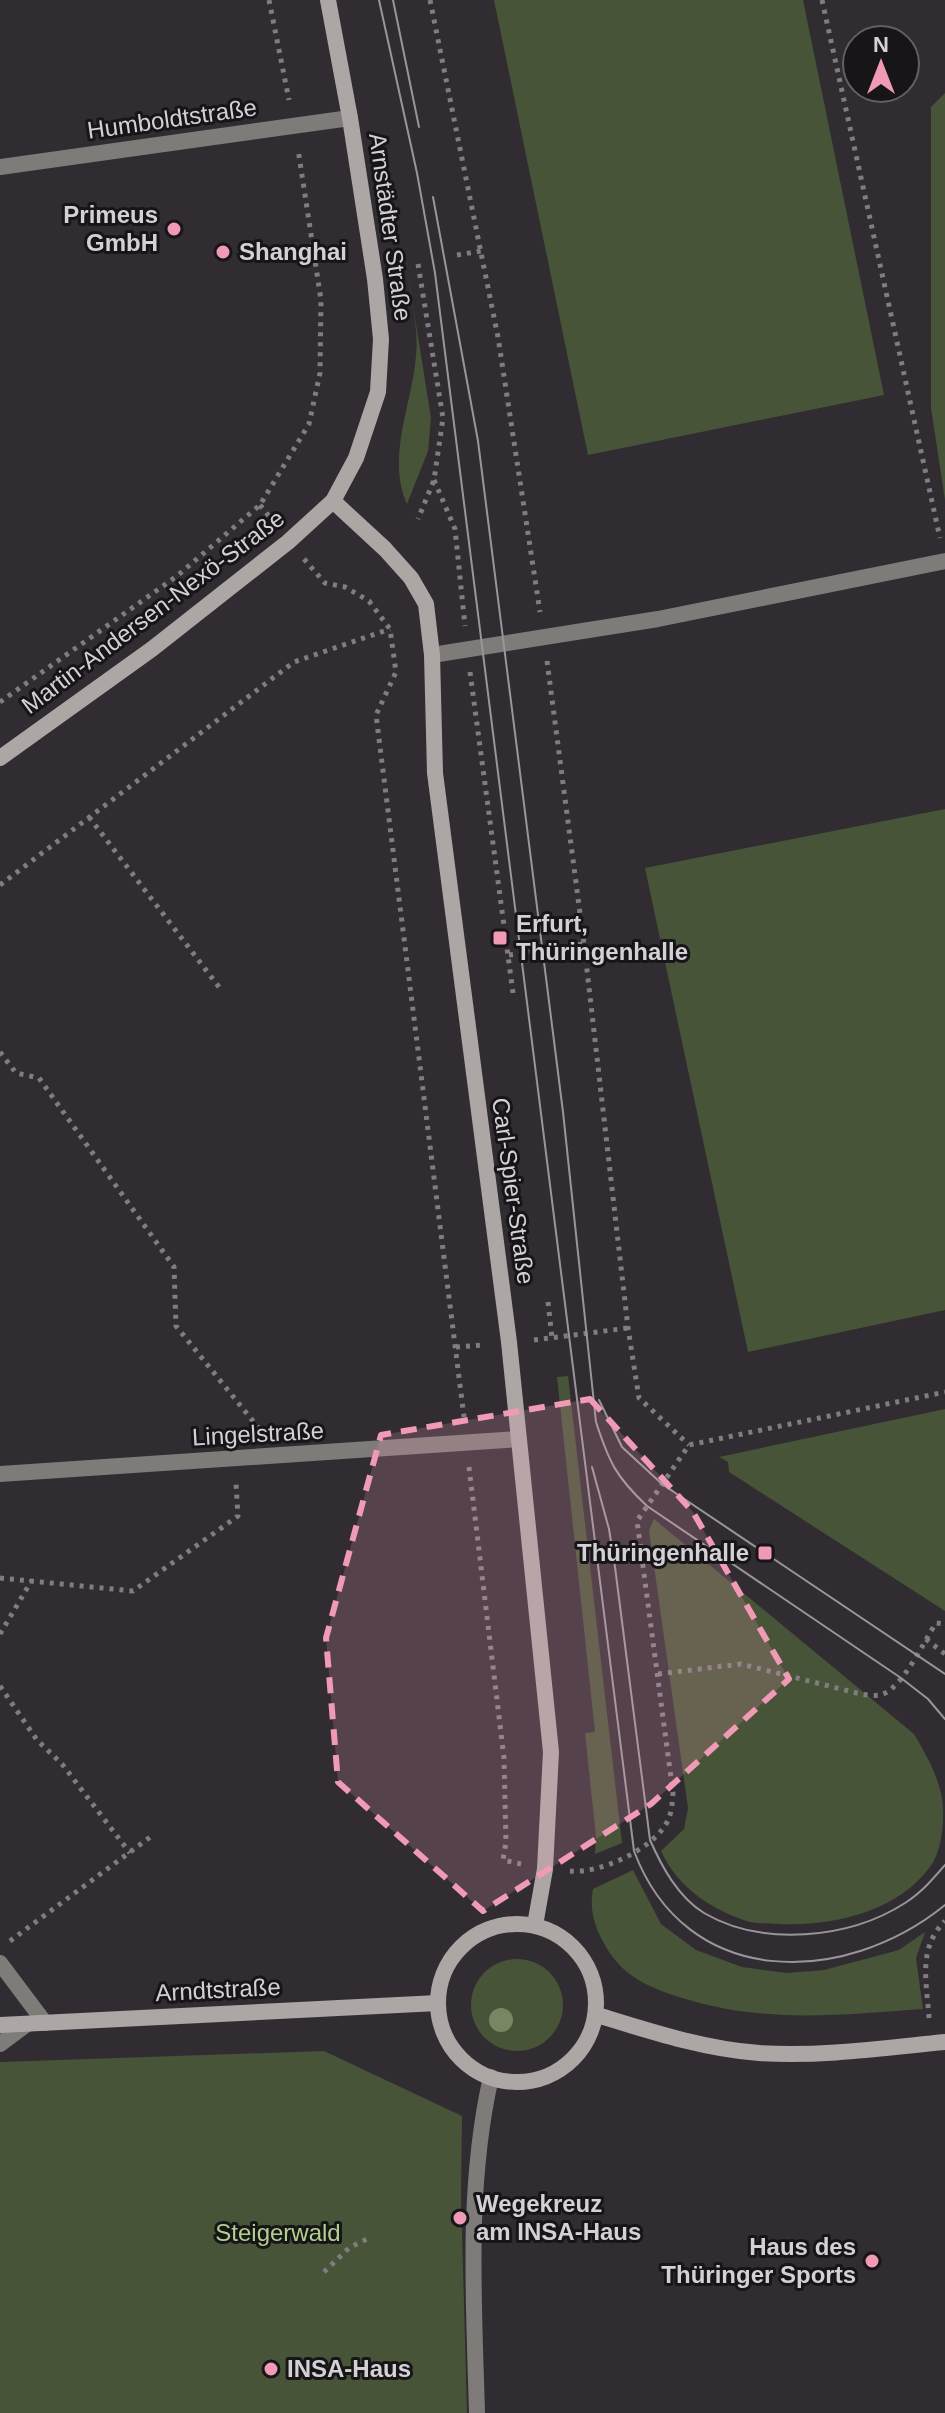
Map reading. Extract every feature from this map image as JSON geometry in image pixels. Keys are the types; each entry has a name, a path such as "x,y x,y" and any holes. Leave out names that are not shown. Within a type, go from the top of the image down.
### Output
{"street":[{"name":"Arnstädter Straße","path":"328,0 350,118 381,339 378,392 356,458 333,501"},
{"name":"Humboldtstraße","path":"0,167 350,118"},
{"name":"Martin-Andersen-Nexö-Straße","path":"0,758 152,649 288,542 333,501"},
{"name":"Carl-Spier-Straße","path":"333,501 385,549 411,578 426,604 432,655 435,773 519,1439 551,1752 545,1869 535,1925"},
{"path":"432,655 658,619 943,553"},
{"name":"Lingelstraße","path":"0,1474 467,1445 519,1439"},
{"path":"508,1924 535,1925 554,1932 570,1943 583,1958 593,1976 597,2015 583,2048 572,2061 549,2076 522,2082 491,2077 471,2068 451,2048 440,2023 438,2003 445,1970 460,1947 482,1931 508,1924"},
{"path":"0,1963 36,2024 0,2044"},
{"name":"Arndtstraße","path":"0,2025 438,2003"},
{"path":"597,2015 718,2048 760,2053 808,2054 938,2043"},
{"path":"477,2413 473,2246 480,2138 491,2077"}],"path":[{"path":"0,702 177,576 260,505 309,424 320,373 321,300 294,126 269,0"},
{"path":"822,0 943,553"},
{"path":"457,255 481,251"},
{"path":"418,264 443,418 434,480 418,519"},
{"path":"434,480 455,529 513,993"},
{"path":"260,505 325,583 345,587 369,601 390,629 396,672 376,715 504,1758 506,1842 503,1860 585,1873 614,1863 664,1828 671,1812 673,1793 637,1521 689,1445 945,1392"},
{"path":"0,885 294,662 390,629"},
{"path":"89,817 222,991"},
{"path":"509,955 584,944"},
{"path":"0,1052 16,1073 39,1078 174,1267 176,1326 281,1456"},
{"path":"548,1302 552,1338 628,1328 639,1398 689,1445"},
{"path":"0,1578 133,1591 238,1516 235,1459"},
{"path":"0,1634 32,1580"},
{"path":"658,1674 741,1664 861,1694 880,1695 892,1689 936,1623 945,1624"},
{"path":"926,1639 945,1654"},
{"path":"0,1686 37,1740 62,1764 130,1853"},
{"path":"0,1948 153,1835"},
{"path":"938,2043 924,1956 945,1921"},
{"path":"324,2272 349,2248 369,2238"}],"highlighted area":[{"path":"590,1399 693,1512 789,1679 651,1804 483,1911 338,1782 326,1638 381,1435"}],"green space":[{"path":"494,0 803,0 884,395 588,455"},
{"path":"945,93 945,500 931,408 931,107"},
{"path":"408,274 431,418 428,451 407,504 401,486 400,449 417,346"},
{"path":"945,809 945,1310 748,1352 645,868"},
{"path":"568,1376 622,1843 595,1854 585,1733 595,1732 557,1377"},
{"path":"945,1409 945,1611 729,1472 728,1462 719,1457"},
{"path":"654,1519 914,1734 937,1779 943,1822 934,1861 900,1895 863,1913 842,1919 801,1924 754,1923 723,1911 698,1896 668,1864 661,1851 684,1829 688,1808 649,1530"},
{"path":"633,1870 661,1924 696,1950 742,1967 787,1973 824,1970 899,1950 925,1932 916,1958 923,2009 830,2015 770,2014 710,2006 657,1989 620,1966 606,1947 592,1912 593,1889"},
{"path":"517,1959 535,1962 550,1972 560,1987 563,2005 560,2023 550,2038 535,2048 517,2051 499,2048 484,2038 474,2023 471,2005 474,1987 484,1972 499,1962"},
{"name":"Steigerwald","path":"324,2051 462,2116 467,2413 0,2413 0,2062"}],"tram line":[{"path":"379,0 417,173 435,273 634,1851 658,1897 690,1930 729,1951 771,1961 816,1961 861,1951 905,1932 945,1905"},
{"path":"393,0 419,127"},
{"path":"433,197 478,441 563,1112 596,1422 610,1459 628,1486 647,1506 901,1678 928,1699 945,1719"},
{"path":"599,1400 622,1447 662,1484 945,1674"},
{"path":"592,1467 609,1529 615,1567 650,1840 666,1871 686,1899 704,1913 752,1931 778,1934 832,1931 858,1925 905,1903 945,1865"}],"place":[{"name":"Primeus GmbH","path":"174,229"},
{"name":"Shanghai","path":"223,252"},
{"name":"Erfurt, Thüringenhalle","path":"500,938"},
{"name":"Thüringenhalle","path":"765,1553"},
{"name":"Wegekreuz am INSA-Haus","path":"460,2218"},
{"name":"Haus des Thüringer Sports","path":"872,2261"},
{"name":"INSA-Haus","path":"271,2369"}]}
